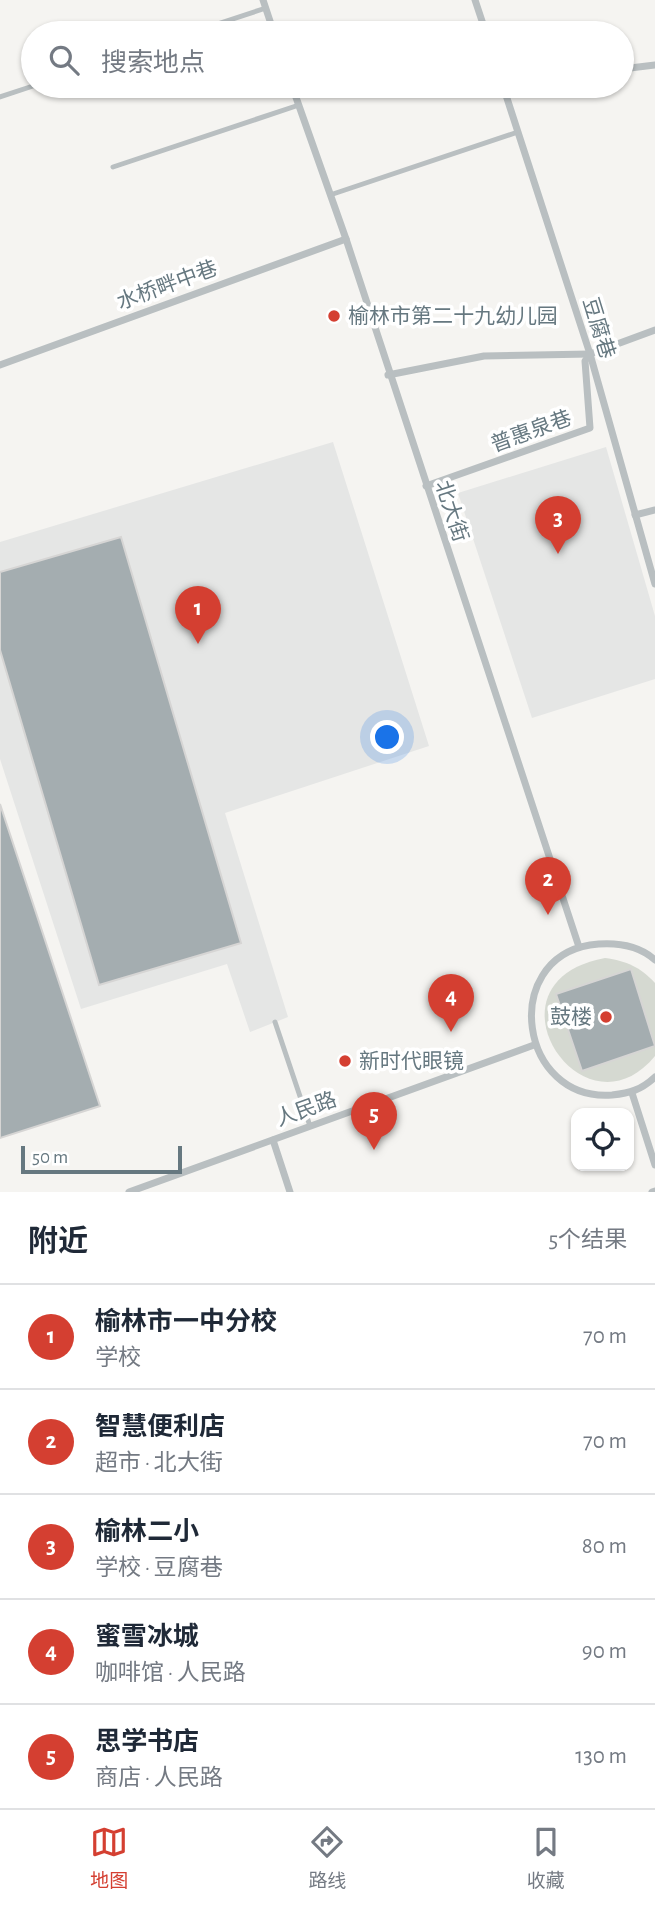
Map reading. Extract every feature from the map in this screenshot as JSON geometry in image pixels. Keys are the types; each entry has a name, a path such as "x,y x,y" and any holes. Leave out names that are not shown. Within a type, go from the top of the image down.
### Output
{"street":[{"path":"475,0 482,21"},
{"path":"264,4 270,21"},
{"path":"634,68 655,65"},
{"name":"北大街","path":"296,98 346,239 388,375 579,947"},
{"name":"豆腐巷","path":"507,98 590,354 655,583"},
{"name":"水桥畔中巷","path":"0,365 346,239"},
{"path":"388,375 484,356 590,354 655,330"},
{"name":"普惠泉巷","path":"426,486 590,428 585,361 590,354"},
{"path":"635,515 655,510"},
{"path":"655,960 636,948 610,942 579,947 551,965 540,981 531,1006 534,1045 552,1073 575,1089 601,1096 632,1093 655,1077"},
{"name":"人民路","path":"129,1192 534,1045"},
{"path":"632,1093 655,1165"},
{"path":"273,1140 290,1192"}],"lane":[{"path":"221,21 264,4"},
{"path":"0,97 21,90"},
{"path":"113,167 299,105"},
{"path":"330,195 518,132"},
{"path":"275,1022 310,1126"}],"shaded area":[{"path":"333,442 429,746 225,813 288,1017 250,1032 227,964 81,1009 0,759 0,542"},
{"path":"606,447 655,616 655,679 532,718 458,493"},
{"path":"605,958 633,966 655,983 655,1056 627,1078 599,1081 574,1070 555,1049 545,1023 548,996 567,973"}],"building":[{"path":"121,537 241,943 99,985 0,650 0,572"},
{"path":"0,804 100,1106 0,1138"},
{"name":"鼓楼","path":"631,969 655,1046 582,1071 556,994"}],"place":[{"name":"榆林市第二十九幼儿园","path":"334,316"},
{"name":"榆林二小","path":"558,554"},
{"name":"榆林市一中分校","path":"198,644"},
{"name":"智慧便利店","path":"548,915"},
{"name":"鼓楼","path":"606,1017"},
{"name":"蜜雪冰城","path":"451,1032"},
{"name":"新时代眼镜","path":"345,1061"},
{"name":"思学书店","path":"374,1150"}]}
